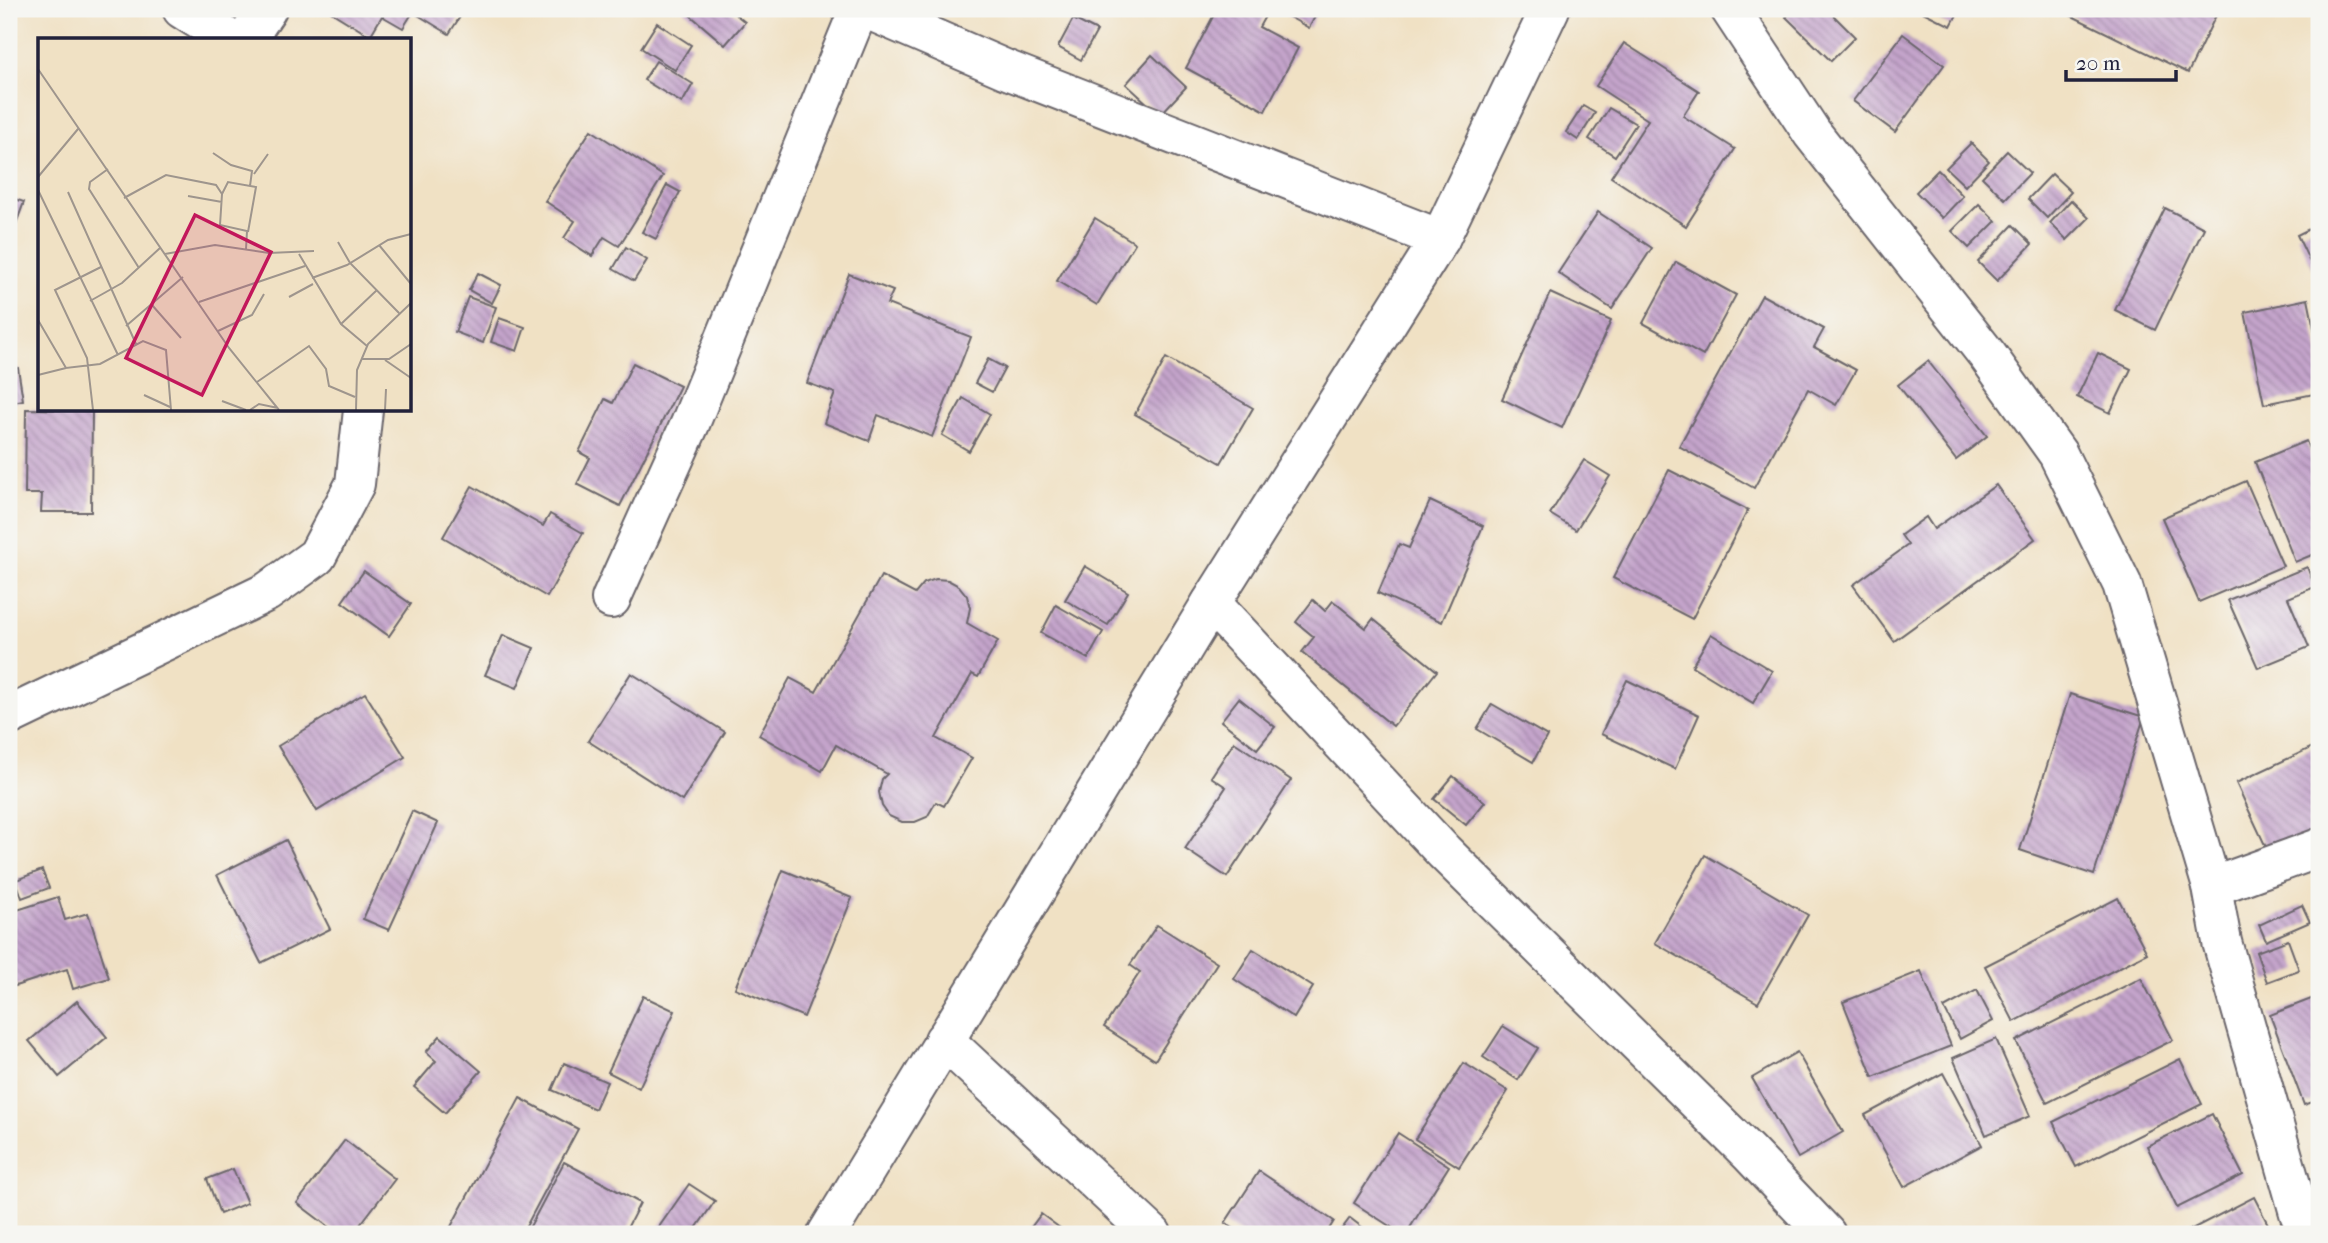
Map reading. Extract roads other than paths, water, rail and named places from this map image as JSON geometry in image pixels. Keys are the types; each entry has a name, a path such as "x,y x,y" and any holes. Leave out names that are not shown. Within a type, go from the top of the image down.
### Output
{"street":[{"path":"181,9 228,38"},
{"path":"247,38 267,9"},
{"path":"611,599 690,425 859,9"},
{"path":"866,9 1005,69 1440,239"},
{"path":"827,1234 1211,603 1440,239 1550,9"},
{"path":"1730,9 1812,134 1988,356 2058,454 2122,584 2212,887 2226,955 2299,1213 2308,1234"},
{"path":"9,716 267,592 317,556 355,484 363,411"},
{"path":"1211,603 1444,852 1749,1153 1826,1234"},
{"path":"2212,887 2319,848"},
{"path":"944,1040 1152,1234"}]}
